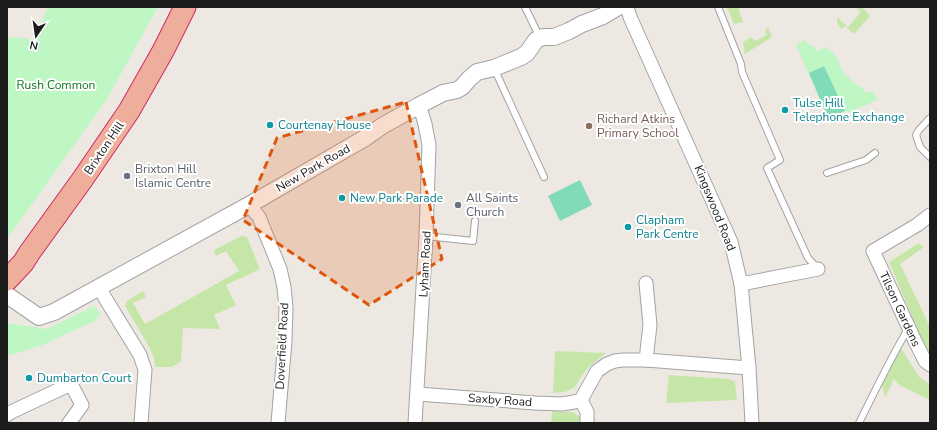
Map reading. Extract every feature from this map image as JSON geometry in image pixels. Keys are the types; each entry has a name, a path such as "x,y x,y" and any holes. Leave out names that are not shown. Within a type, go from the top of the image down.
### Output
{"highway":[{"name":"Brixton Hill","path":"7,280 23,263 130,111 185,7"}],"street":[{"path":"540,38 554,37 596,12 603,16 618,7"},
{"name":"Kingswood Road","path":"627,7 630,17 731,242 741,284 749,368 752,423"},
{"name":"New Park Road","path":"7,295 39,316 54,312 365,138 382,126 418,106 443,93 457,90 477,72 494,68 521,57 527,53 536,40 540,38"},
{"name":"Lyham Road","path":"416,423 426,236 428,145 427,130 418,106"},
{"name":"Doverfield Road","path":"248,203 259,218 280,269 284,287 286,307 285,341 278,423"},
{"name":"Tilson Gardens","path":"930,215 917,225 873,251 915,341 925,361 930,365"},
{"path":"741,284 818,269"},
{"path":"646,283 650,325 646,360"},
{"path":"99,287 140,355 144,370 141,423"},
{"path":"587,423 587,412 581,400 597,371 607,364 615,361 646,360 749,368"},
{"path":"7,415 70,384 82,405 69,423"},
{"name":"Saxby Road","path":"418,394 562,404 581,400"}],"lane":[{"path":"525,7 540,38"},
{"path":"718,7 741,64 742,72 780,160 767,168 808,258 818,269"},
{"path":"494,68 544,176"},
{"path":"930,118 916,135 920,147 930,157"},
{"path":"827,173 866,160 874,153"},
{"path":"426,236 473,241 475,222"},
{"path":"859,423 880,380 909,328"}],"highlighted area":[{"path":"406,102 442,259 369,305 243,220 277,138"}],"green space":[{"name":"Rush Common","path":"48,7 158,7 107,99 7,239 7,38 36,39"},
{"path":"727,7 738,7 743,22 734,24"},
{"path":"855,7 862,7 870,16 854,34 845,26 842,29 841,28 838,24 837,17 848,27 861,12"},
{"path":"768,27 772,37 745,54 743,42 752,37 754,41 767,35 765,32"},
{"path":"805,40 810,46 812,45 818,51 826,47 835,55 845,75 848,76 852,82 862,88 866,93 871,91 879,99 851,112 845,111 828,118 796,45"},
{"path":"824,66 845,111 828,118 809,73"},
{"path":"580,180 592,205 560,221 548,196"},
{"path":"241,236 247,237 260,269 226,285 236,305 214,315 220,329 183,328 181,361 172,367 155,367 154,357 125,306 127,301 143,291 146,297 133,303 145,324 239,271 226,251 216,256 214,250"},
{"path":"919,243 924,247 900,264 930,327 930,357 889,262"},
{"path":"94,306 101,314 96,320 43,345 7,356 7,323 47,329"},
{"path":"901,348 920,378 930,384 930,400 899,385 894,379 885,398 882,384"},
{"path":"555,351 606,353 591,365 582,375 575,387 565,392 553,393"},
{"path":"669,375 729,379 735,382 737,400 666,403"},
{"path":"552,411 573,412 581,418 581,423 551,423"}],"place":[{"name":"Tulse Hill Telephone Exchange","path":"785,110"},
{"name":"Courtenay House","path":"270,125"},
{"name":"Richard Atkins Primary School","path":"589,126"},
{"name":"Brixton Hill Islamic Centre","path":"127,176"},
{"name":"New Park Parade","path":"342,198"},
{"name":"All Saints Church","path":"458,205"},
{"name":"Clapham Park Centre","path":"628,227"},
{"name":"Dumbarton Court","path":"29,378"}]}
